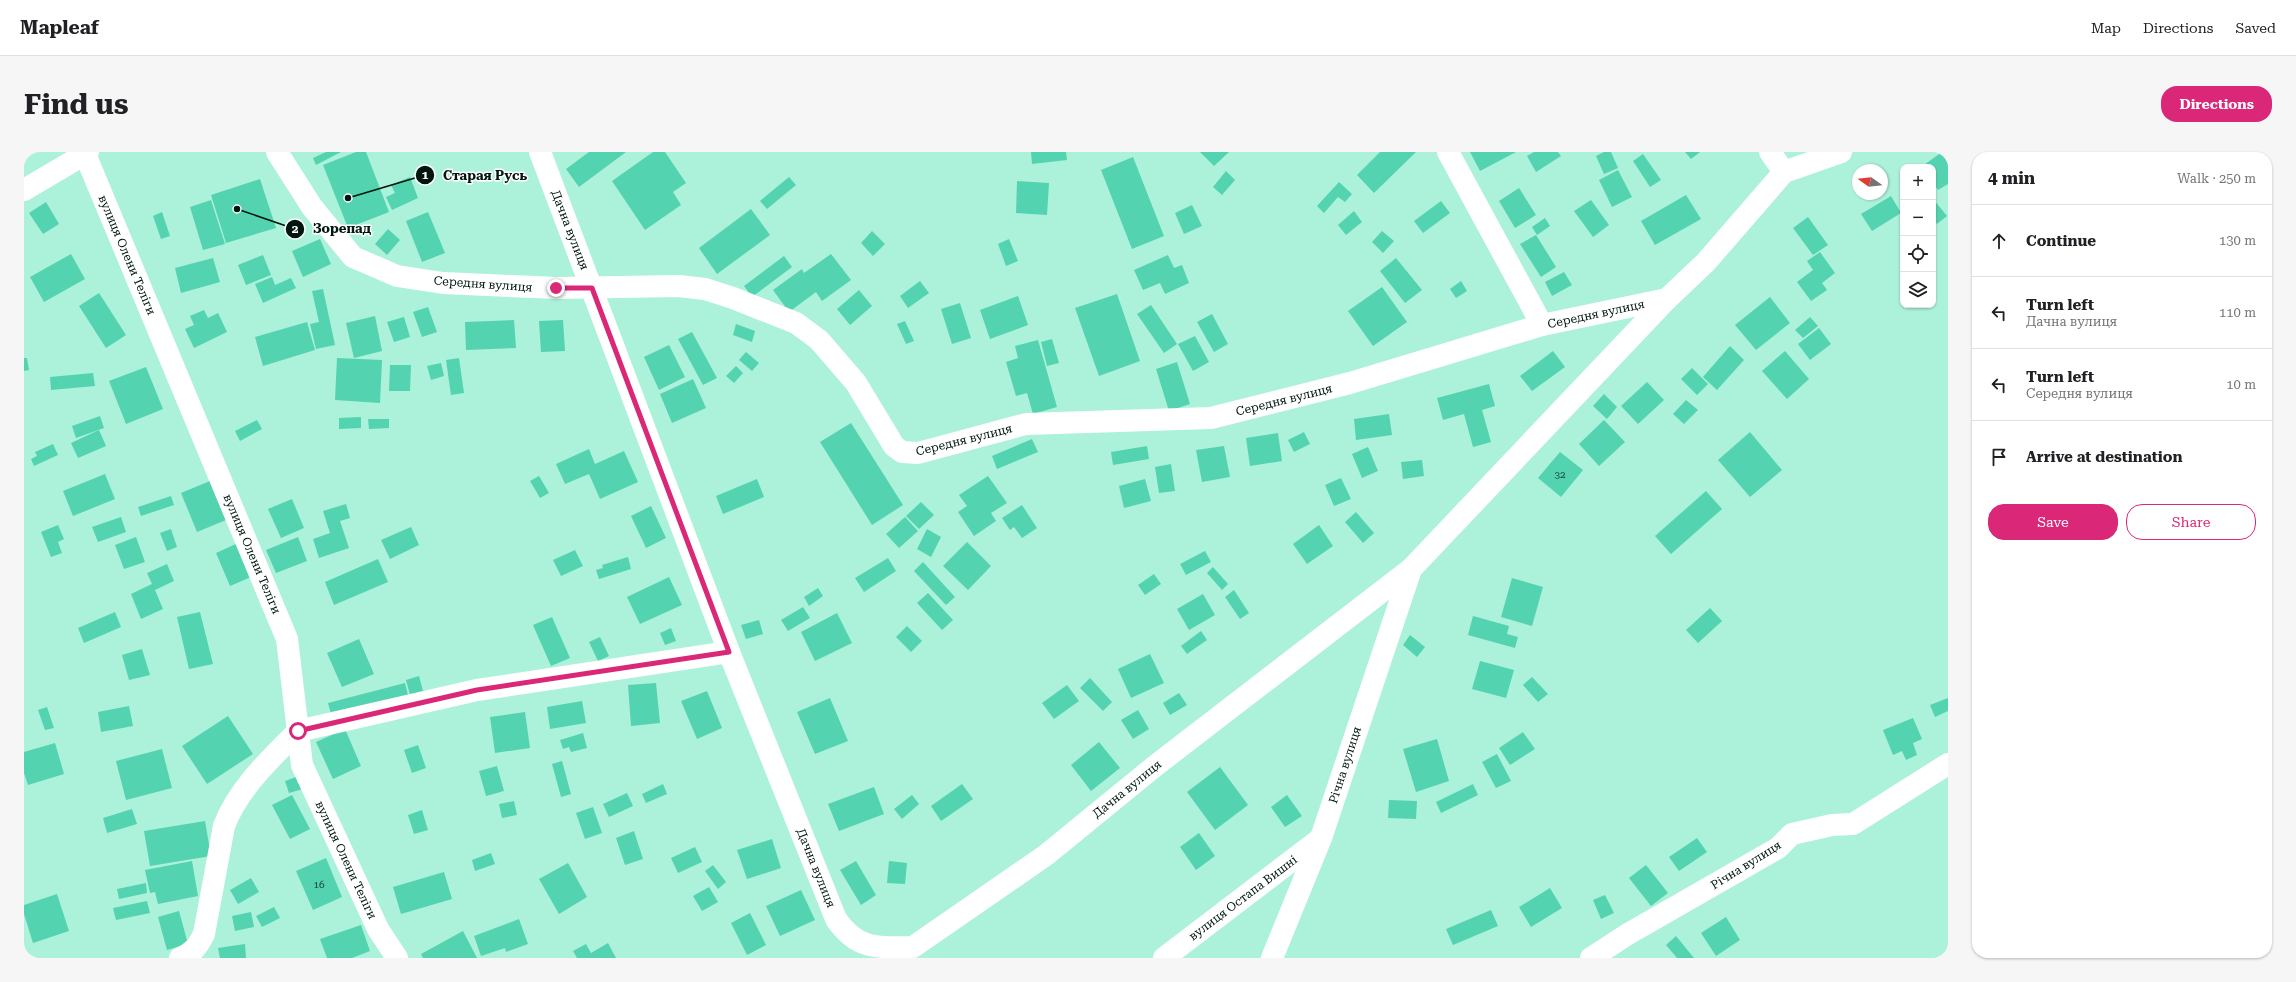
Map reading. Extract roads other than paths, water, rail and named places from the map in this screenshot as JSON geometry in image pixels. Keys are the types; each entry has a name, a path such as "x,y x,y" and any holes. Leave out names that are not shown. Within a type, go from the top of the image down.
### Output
{"street":[{"name":"Середня вулиця","path":"277,152 312,207 353,257 397,276 443,283 556,288 679,286 705,289 766,310 796,323 819,340 856,383 894,446 902,452 913,454 1026,424 1211,418 1350,383 1542,325 1667,299"},
{"name":"Дачна вулиця","path":"540,152 729,652 836,919 847,933 863,944 875,947 913,946 1046,855 1155,766 1411,569"},
{"path":"1448,152 1542,325"},
{"path":"1770,152 1784,172"},
{"name":"Середня вулиця","path":"1411,569 1667,299 1706,262 1784,172 1841,152"},
{"path":"24,190 87,153"},
{"name":"вулиця Олени Теліги","path":"87,153 287,640 302,765 378,928 397,958"},
{"name":"Річна вулиця","path":"1272,958 1321,838 1411,569"},
{"path":"180,958 190,954 198,946 204,934 224,826 229,813 237,799 277,752 298,731 477,690 729,652"},
{"name":"Річна вулиця","path":"1590,958 1628,934 1778,848 1792,834 1832,825 1853,824 1948,764"},
{"name":"вулиця Остапа Вишні","path":"1164,958 1321,838"}],"place":[{"name":"Старая Русь","path":"348,198"},
{"name":"Зорепад","path":"237,209"}]}
